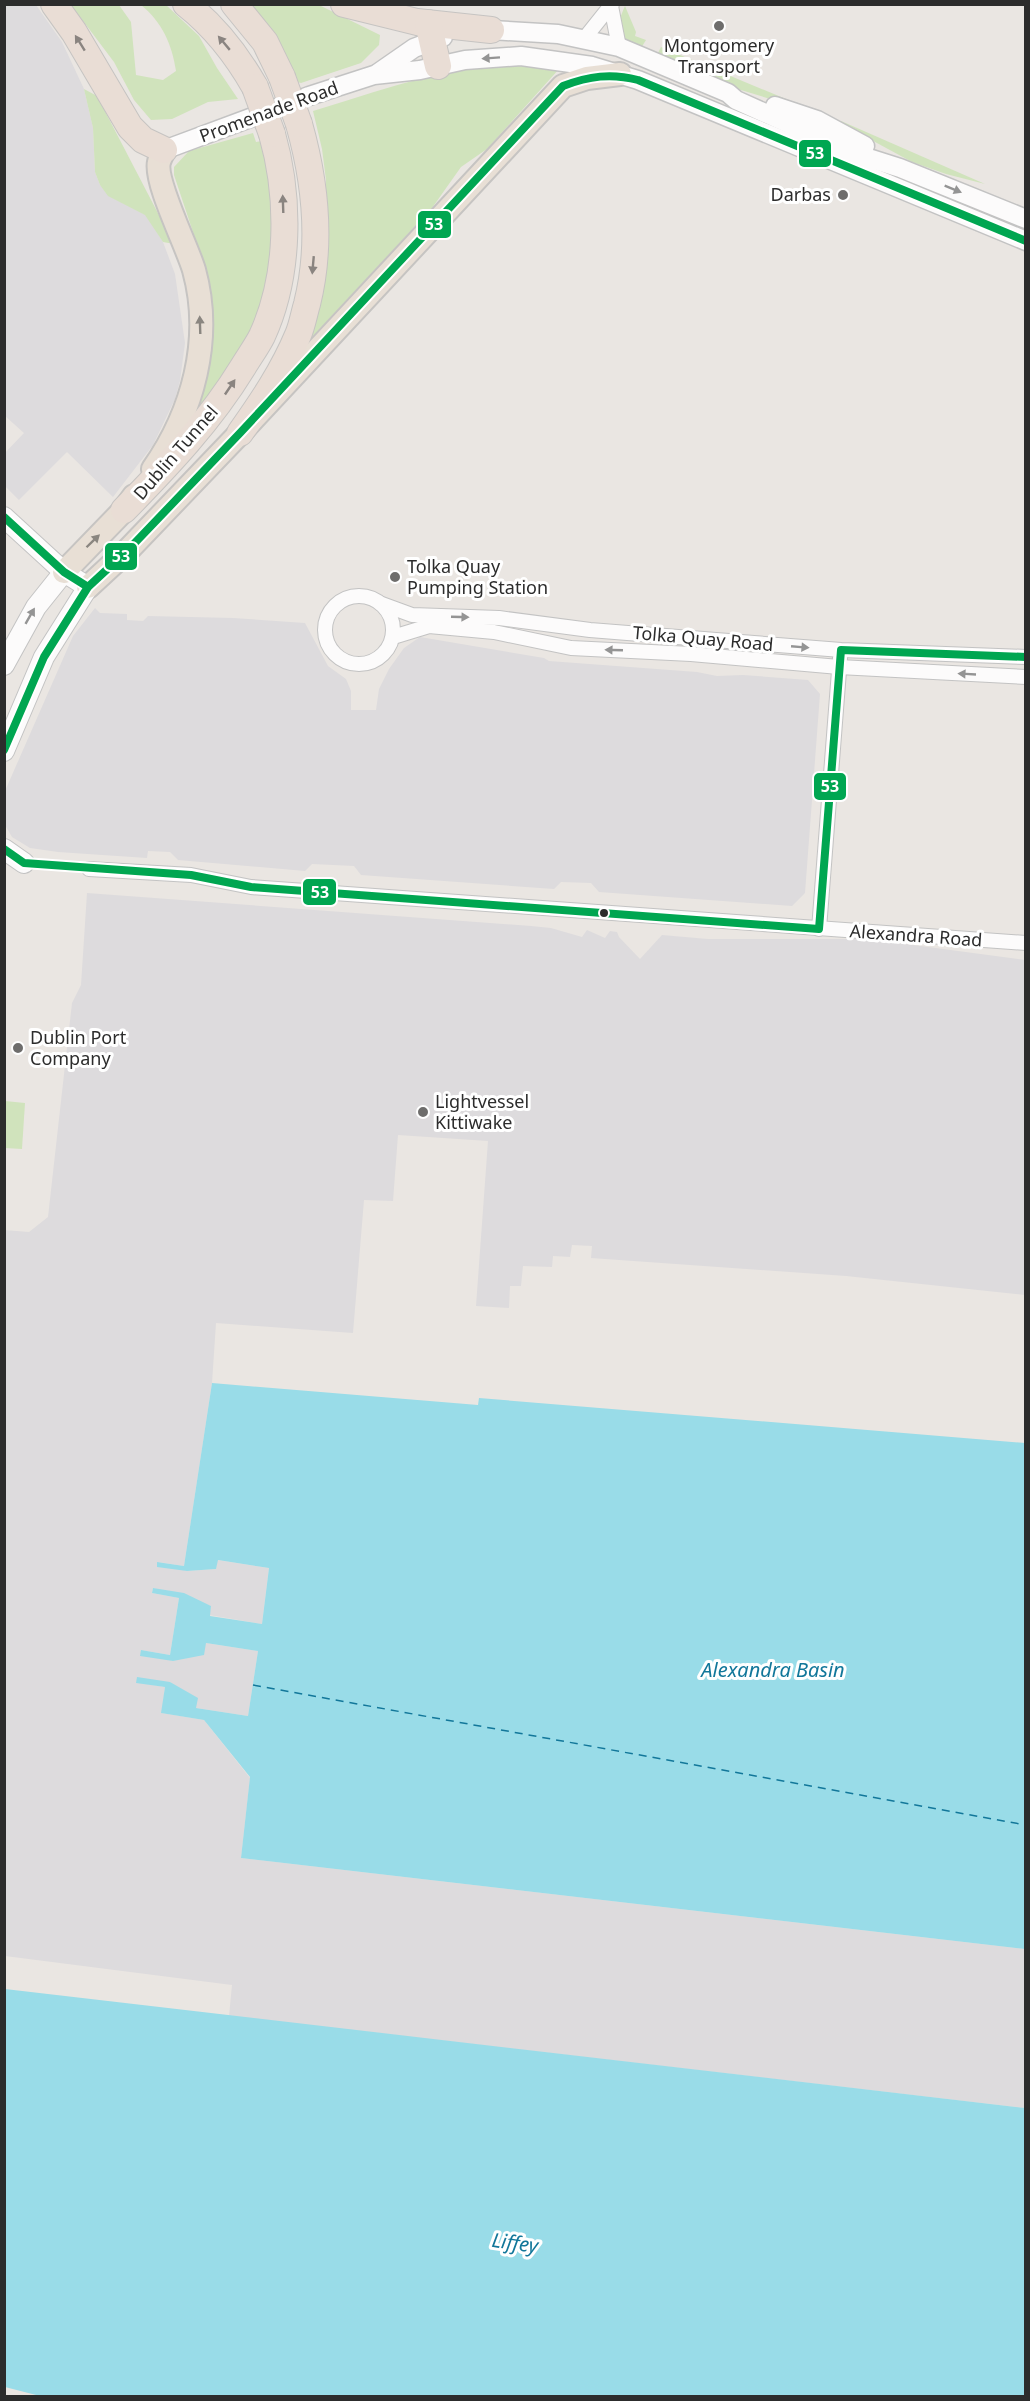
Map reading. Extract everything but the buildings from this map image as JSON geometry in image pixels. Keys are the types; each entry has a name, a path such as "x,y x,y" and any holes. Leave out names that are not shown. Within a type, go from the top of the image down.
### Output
{"highway":[{"path":"54,4 74,32 130,127 143,140 164,150 158,163 161,187 182,234 194,271 198,292 201,342 192,387 180,423 162,456 124,510 64,572"},
{"name":"Dublin Tunnel","path":"124,510 188,443 216,409 262,336 278,289 284,234 282,188 272,134 255,87 243,66 199,14 186,4"},
{"name":"Dublin Tunnel","path":"234,4 265,42 282,77 299,124 315,191 316,232 311,285 299,333 273,386 240,433"},
{"path":"344,4 430,32 491,30"},
{"path":"430,32 438,66"},
{"path":"88,587 128,550 240,433 563,86 587,78 620,74"}],"main road":[{"path":"4,517 64,572 88,587 44,657 4,751"},
{"path":"4,665 36,607 64,572"},
{"path":"4,849 14,862"}],"street":[{"path":"584,39 612,5"},
{"path":"612,5 619,47"},
{"path":"491,30 558,34 619,47 728,93 736,100 856,154 898,167 1026,219"},
{"name":"Promenade Road","path":"374,75 414,48 430,32"},
{"name":"Promenade Road","path":"164,150 309,96 374,75 465,60 521,56 561,61 620,74 693,102 1026,241"},
{"path":"998,208 1026,208"},
{"path":"365,596 382,604 391,617 393,637 386,652 378,659 364,664 351,663 341,660 327,643 326,621 331,610 342,600 365,596"},
{"name":"Tolka Quay Road","path":"382,604 412,615 500,618 591,630 841,650 1026,657"},
{"name":"Tolka Quay Road","path":"393,637 423,627 435,627 495,632 571,648 691,654 839,667 1026,677"},
{"path":"819,929 841,650"},
{"name":"Alexandra Road","path":"89,869 191,875 251,887 1026,943"}],"shaded area":[{"path":"5,5 36,5 62,42 84,89 93,128 95,172 100,185 109,196 146,215 163,242 175,274 185,343 175,399 153,445 113,497 67,452 19,500 5,486 4,454 24,433 4,415"},
{"path":"95,608 100,613 127,614 127,620 143,621 148,616 305,623 328,666 346,679 351,691 351,710 376,710 379,689 389,669 404,648 420,637 544,658 549,661 697,672 717,676 743,675 808,680 820,694 805,893 792,906 599,892 591,883 561,882 554,889 361,875 354,866 312,864 305,871 178,860 170,852 148,851 147,858 30,848 12,837 5,825 5,791 73,636"},
{"path":"87,893 531,926 551,928 582,937 587,930 605,938 610,931 617,932 640,959 662,935 708,939 868,939 1025,960 1025,1295 846,1276 591,1258 592,1246 572,1245 570,1257 553,1256 552,1267 523,1266 521,1286 510,1286 509,1308 476,1306 488,1141 398,1135 393,1201 364,1200 353,1333 216,1323 212,1383 184,1566 158,1562 187,1571 216,1569 217,1560 269,1568 262,1624 209,1615 211,1606 153,1588 152,1593 179,1598 170,1655 141,1650 173,1661 206,1643 258,1651 248,1716 196,1708 170,1682 136,1682 165,1687 162,1713 204,1720 250,1778 241,1858 1025,1949 1025,2108 229,2016 232,1985 5,1956 4,1230 29,1232 48,1217 72,1003 81,985"}],"green space":[{"path":"71,5 119,5 131,22 136,75 163,80 176,71 172,52 160,26 141,5 166,5 199,36 238,99 208,102 172,119 151,120 134,100 114,62"},
{"path":"244,5 319,5 380,35 379,45 361,63 301,83 297,82"},
{"path":"625,6 636,32 635,36 646,40 641,48 627,40 620,32 620,21"},
{"path":"661,47 805,107 803,109 731,87 657,55"},
{"path":"507,65 559,69 487,149 461,167 432,208 304,346 320,265 326,180 322,149 313,111 432,76"},
{"path":"84,89 97,96 174,244 163,242 145,215 108,196 100,185 95,172 93,128"},
{"path":"841,121 985,184 912,162 840,123"},
{"path":"253,133 256,142 262,141 273,198 270,259 257,323 186,432 207,284 196,241 174,175 174,167 189,151"},
{"path":"5,1101 25,1103 22,1149 5,1148"}],"water":[{"name":"Alexandra Basin","path":"212,1383 478,1405 479,1398 1025,1443 1025,1949 241,1858 250,1777 204,1720 161,1713 165,1687 136,1683 137,1677 170,1682 198,1698 196,1708 248,1716 258,1651 206,1643 204,1655 173,1661 140,1656 141,1650 170,1655 179,1598 152,1593 153,1588 184,1593 211,1606 210,1616 262,1624 269,1568 218,1560 216,1569 187,1571 157,1567 157,1562 184,1566"},
{"name":"Liffey","path":"5,1989 1025,2108 1025,2396 40,2396 5,2387"}],"ferry route":[{"path":"253,1685 1026,1825"}],"transit line":[{"name":"53","path":"4,750 44,657 88,587 128,550 240,433 563,86 600,77 638,80 1026,241"},
{"name":"53","path":"4,517 64,572 88,587"},
{"name":"53","path":"4,849 24,863 191,875 251,887 819,929 841,650 1026,657"}],"place":[{"name":"Montgomery Transport","path":"719,26"},
{"name":"Darbas","path":"843,195"},
{"name":"Tolka Quay Pumping Station","path":"395,577"},
{"name":"Dublin Port Company","path":"18,1048"},
{"name":"Lightvessel Kittiwake","path":"423,1112"}]}
